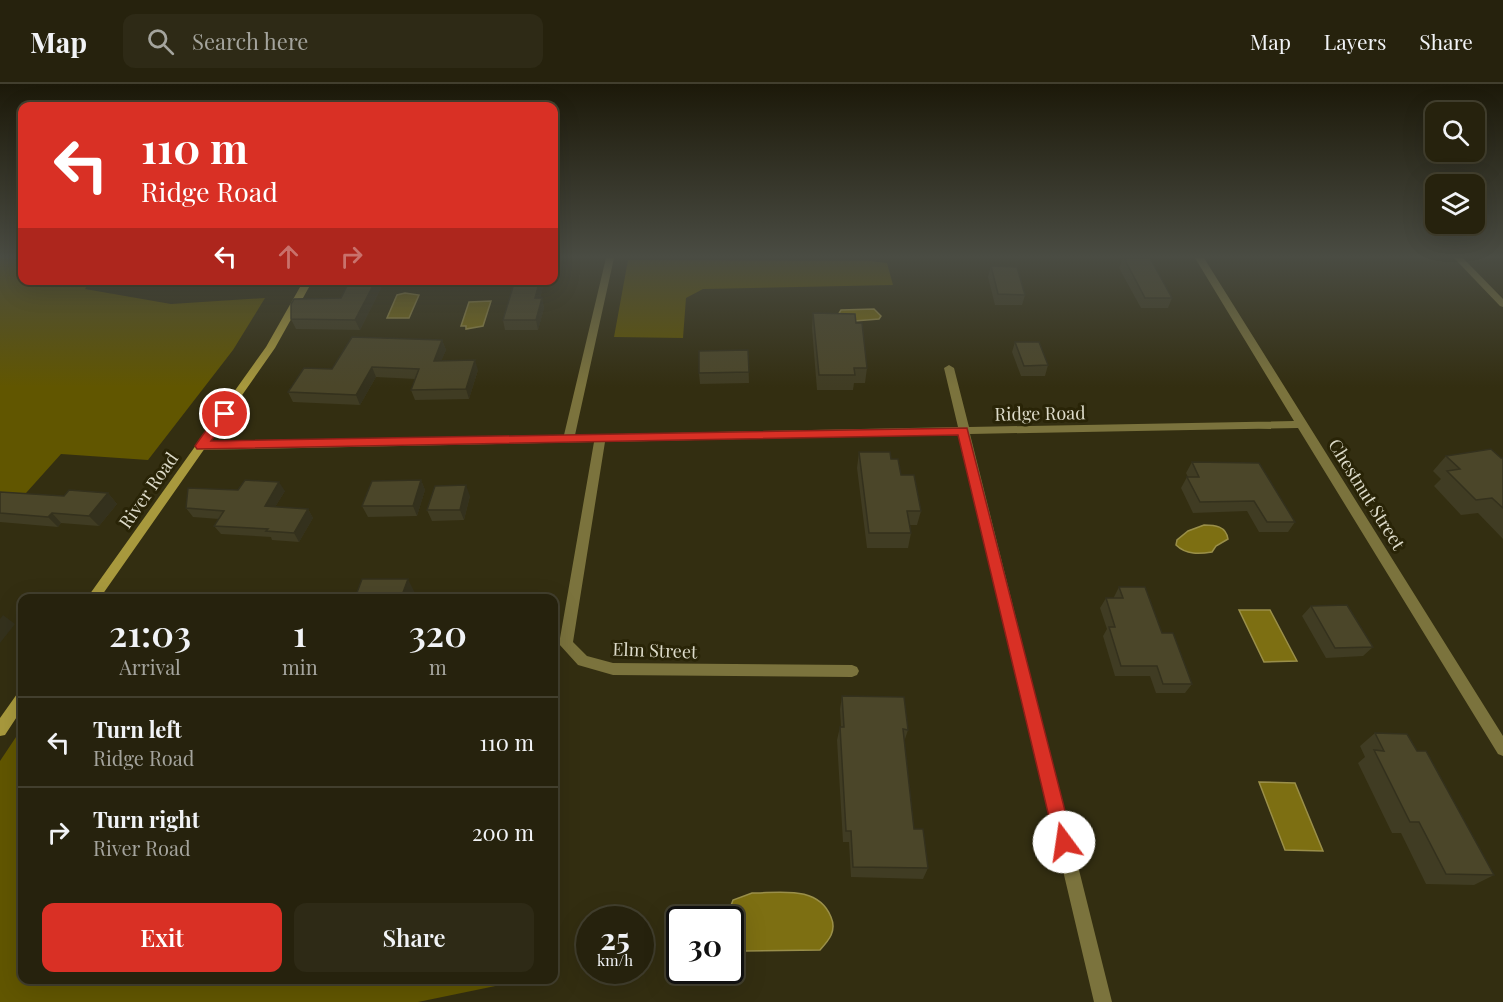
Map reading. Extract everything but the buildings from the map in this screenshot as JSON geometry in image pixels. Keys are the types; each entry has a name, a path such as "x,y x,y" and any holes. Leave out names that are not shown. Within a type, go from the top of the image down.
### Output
{"street":[{"name":"River Road","path":"96,594 270,348 297,301"},
{"path":"569,437 600,301"},
{"name":"Chestnut Street","path":"1226,301 1503,749"},
{"path":"949,368 1103,1002"},
{"name":"Ridge Road","path":"201,446 1303,424"},
{"name":"Elm Street","path":"600,437 566,644 583,661 613,669 852,670"},
{"path":"0,730 18,704"}],"shaded area":[{"path":"0,301 153,301 171,304 263,301 233,350 148,460 61,454 0,522"},
{"path":"394,301 416,301 409,318 387,318"},
{"path":"491,301 483,326 466,329 466,326 461,326 469,302"},
{"path":"621,301 686,301 683,338 614,337"},
{"path":"874,309 881,316 879,319 854,321 838,315 841,310"},
{"path":"1204,525 1222,529 1228,539 1216,546 1212,552 1207,553 1189,552 1176,545 1177,540 1188,531"},
{"path":"1239,610 1270,610 1297,661 1264,662"},
{"path":"18,734 18,984 506,984 418,1002 0,1002 0,761"},
{"path":"1259,782 1295,783 1323,851 1285,850"},
{"path":"786,892 808,895 825,907 833,922 833,931 820,950 744,951 744,906 731,906 733,900 752,893"}],"route":[{"path":"225,414 201,446 963,431 1064,842"}]}
